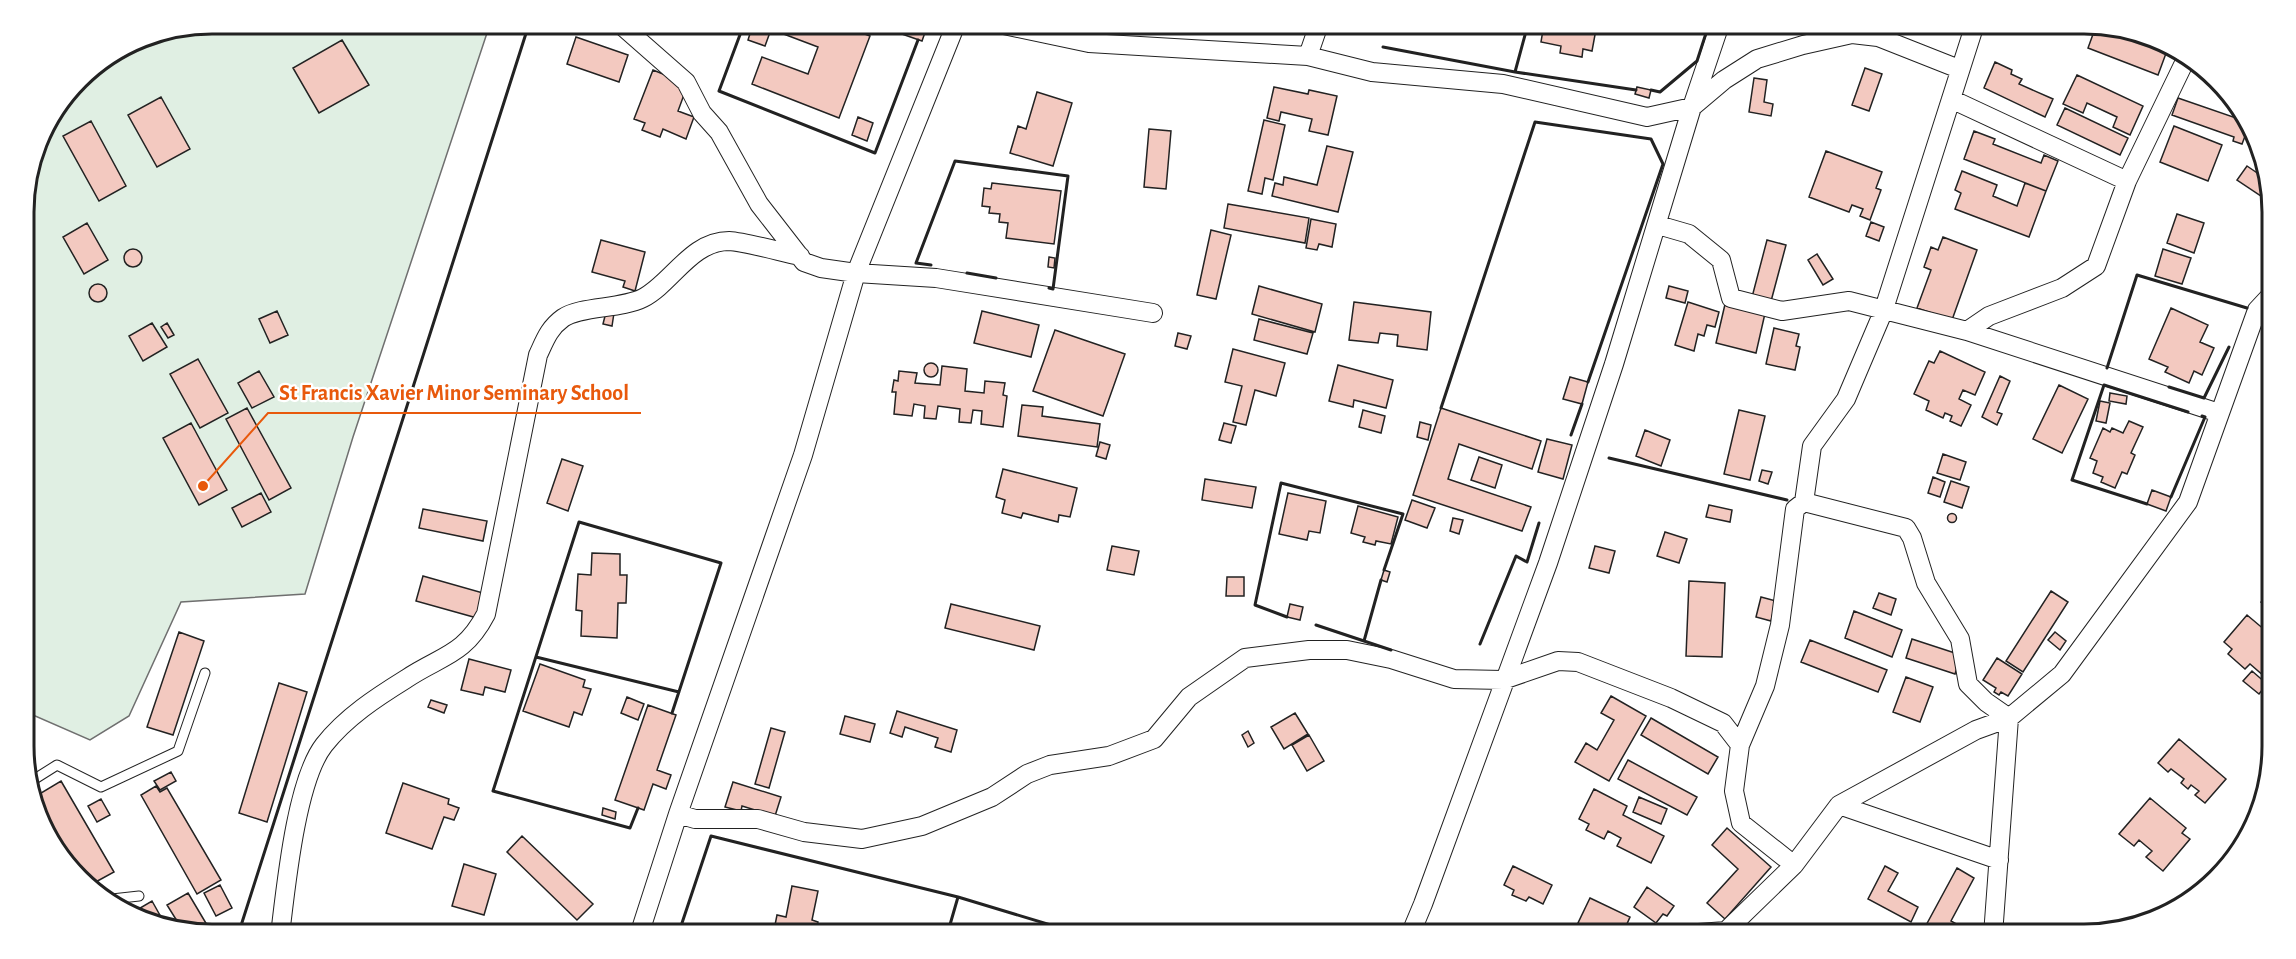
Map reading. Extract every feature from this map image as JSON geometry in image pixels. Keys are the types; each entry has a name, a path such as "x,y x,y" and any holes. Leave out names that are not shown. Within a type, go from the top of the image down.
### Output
{"street":[{"path":"631,34 686,82 702,113 719,132 759,204 804,262 821,268 856,273 936,278 1153,313"},
{"path":"643,924 678,814 803,455 856,273 952,34"},
{"path":"1046,34 1089,43 1308,56 1372,72 1503,84 1647,117 1692,107 1724,80 1757,59 1803,45 1852,34 1878,37 1959,69"},
{"path":"1308,56 1315,34"},
{"path":"1414,924 1548,563 1658,225 1692,107 1717,34"},
{"path":"1794,865 1741,823 1734,791 1740,745 1767,676 1780,625 1795,509 1804,502 1812,446 1846,399 1882,312 1971,34"},
{"path":"1967,331 1989,316 2062,288 2096,266 2127,181 2183,65"},
{"path":"1951,99 2127,181"},
{"path":"1658,225 1689,234 1721,260 1731,298 1782,311 1849,301 1882,312 1967,331 2219,412"},
{"path":"281,924 288,875 308,771 325,744 362,708 409,677 453,654 475,636 486,614 536,366 551,327 566,315 644,298 672,276 692,255 728,241 800,256"},
{"path":"1733,924 1794,865 1839,805 1966,735 2009,718 2062,674 2188,502 2219,412 2258,310 2262,305"},
{"path":"1804,502 1906,528 1912,538 1926,582 1960,639 1968,684 1986,702 2009,718"},
{"path":"678,814 695,819 758,819 804,832 862,839 922,826 992,797 1027,774 1050,765 1109,756 1154,739 1189,697 1245,658 1309,650 1347,650 1391,659 1454,679 1503,680 1558,661 1578,662 1671,698 1723,723 1740,745"},
{"path":"1993,924 2009,718"},
{"path":"1839,805 1999,860"}],"lane":[{"path":"38,777 57,765 100,787 178,752 205,673"},
{"path":"119,898 139,896"}],"green space":[{"path":"213,34 487,34 353,437 305,594 181,602 129,716 90,740 34,716 35,201 41,166 48,144 64,114 95,79 123,58 155,44 178,38"}],"building":[{"path":"750,34 769,34 765,46 748,40"},
{"path":"784,34 865,34 870,36 839,118 752,84 762,57 808,74 818,47"},
{"path":"902,34 924,34 922,41"},
{"path":"1542,34 1595,34 1592,51 1583,49 1582,57 1560,53 1561,46 1541,42"},
{"path":"2093,35 2107,36 2141,44 2166,55 2158,75 2088,48"},
{"path":"576,37 628,55 619,82 567,64"},
{"path":"342,40 369,85 319,113 293,68"},
{"path":"1995,62 2012,70 2011,74 2022,79 2019,84 2053,99 2045,117 1984,88"},
{"path":"1865,68 1882,74 1869,111 1852,105"},
{"path":"653,70 683,82 685,92 678,111 694,117 686,139 663,129 660,137 642,130 645,123 634,119"},
{"path":"2077,75 2143,106 2130,135 2113,127 2117,117 2087,103 2083,113 2063,104"},
{"path":"1754,78 1767,80 1764,102 1773,104 1771,116 1749,112"},
{"path":"1274,87 1308,94 1309,90 1337,96 1328,135 1309,131 1312,119 1281,112 1279,121 1267,118"},
{"path":"1637,87 1651,90 1649,98 1635,94"},
{"path":"1037,92 1072,103 1053,166 1010,153 1018,126 1026,129"},
{"path":"161,97 190,149 157,167 128,115"},
{"path":"2178,98 2234,117 2245,137 2242,144 2233,141 2234,137 2172,115"},
{"path":"2065,108 2128,138 2120,155 2057,125"},
{"path":"858,117 873,123 867,141 852,135"},
{"path":"1264,120 1285,125 1273,180 1265,178 1262,194 1248,191"},
{"path":"91,121 126,186 99,201 63,136"},
{"path":"2174,126 2222,145 2208,181 2160,162"},
{"path":"1149,129 1171,131 1166,189 1144,187"},
{"path":"1974,131 1995,139 1993,144 2041,163 2044,155 2058,161 2046,191 1964,159"},
{"path":"1327,146 1353,152 1338,212 1272,196 1275,183 1283,185 1284,177 1317,185"},
{"path":"1826,151 1882,172 1876,188 1881,190 1870,220 1860,216 1863,209 1852,205 1849,212 1809,197"},
{"path":"2247,166 2256,172 2261,196 2237,180"},
{"path":"1962,171 1997,185 1993,196 2017,206 2025,183 2046,191 2029,237 1955,209 1961,193 1955,190"},
{"path":"992,183 1061,191 1054,244 1006,238 1008,223 999,222 1000,214 989,213 990,207 982,206 984,188 991,189"},
{"path":"1228,204 1309,218 1305,243 1224,228"},
{"path":"2177,214 2204,223 2194,253 2167,243"},
{"path":"1311,219 1336,224 1332,247 1319,244 1317,250 1306,248"},
{"path":"1871,222 1884,227 1879,241 1866,236"},
{"path":"87,223 108,260 84,274 63,237"},
{"path":"1211,230 1231,235 1216,299 1197,295"},
{"path":"1943,237 1977,250 1952,320 1917,308 1931,270 1924,267 1931,247 1938,250"},
{"path":"601,240 645,252 635,291 623,287 625,281 592,272"},
{"path":"1767,240 1786,245 1770,305 1751,301"},
{"path":"133,249 139,252 142,258 139,264 133,267 127,264 124,258 127,252"},
{"path":"2163,249 2191,258 2182,284 2155,276"},
{"path":"1817,254 1833,279 1823,285 1808,260"},
{"path":"1049,257 1055,258 1054,268 1048,267"},
{"path":"98,284 104,287 107,293 104,299 98,302 92,299 89,293 92,287"},
{"path":"1259,286 1322,304 1315,332 1252,314"},
{"path":"1669,286 1688,291 1685,303 1666,298"},
{"path":"1726,300 1766,309 1756,353 1716,343"},
{"path":"1354,302 1431,312 1427,350 1397,346 1398,335 1380,333 1378,343 1349,340"},
{"path":"1688,302 1719,312 1715,327 1707,325 1704,336 1698,334 1694,351 1675,345"},
{"path":"2171,308 2208,325 2200,342 2214,348 2202,375 2194,371 2189,383 2165,372 2168,367 2149,359"},
{"path":"277,311 288,335 270,343 259,319"},
{"path":"982,311 1039,325 1031,357 974,343"},
{"path":"606,312 614,313 612,326 603,324"},
{"path":"1259,319 1313,333 1307,354 1254,340"},
{"path":"152,323 167,347 143,361 129,336"},
{"path":"167,323 174,335 168,338 161,327"},
{"path":"1774,328 1799,334 1796,346 1800,347 1795,370 1766,364"},
{"path":"1055,330 1125,354 1103,416 1033,391"},
{"path":"1178,333 1191,336 1187,349 1175,346"},
{"path":"1233,349 1285,363 1276,396 1255,390 1246,425 1233,422 1242,386 1225,382"},
{"path":"1940,351 1985,372 1975,395 1963,390 1959,399 1971,405 1961,426 1950,421 1952,416 1945,413 1943,418 1926,410 1929,401 1914,394 1929,361 1934,363"},
{"path":"198,359 228,413 200,428 170,374"},
{"path":"928,363 934,363 938,370 934,377 928,377 924,373 924,367"},
{"path":"1338,365 1393,380 1386,408 1354,400 1353,407 1329,401"},
{"path":"942,366 967,369 965,391 984,393 985,381 1005,383 1003,395 1007,396 1003,427 981,424 982,411 973,410 971,423 959,422 960,409 938,406 936,419 924,418 925,406 914,404 912,416 894,414 896,392 892,392 894,380 898,381 899,371 917,373 915,383 940,385"},
{"path":"259,371 274,397 252,408 238,383"},
{"path":"2000,376 2010,381 1997,412 2002,414 1997,425 1982,417"},
{"path":"1570,377 1588,382 1582,404 1563,399"},
{"path":"2059,385 2088,399 2062,453 2033,439"},
{"path":"2110,393 2127,396 2126,404 2109,401"},
{"path":"2100,401 2110,403 2106,423 2096,421"},
{"path":"1022,405 1043,407 1042,416 1100,424 1097,447 1018,436"},
{"path":"247,408 291,488 269,500 226,419"},
{"path":"1441,408 1541,441 1532,469 1459,444 1448,479 1531,507 1522,531 1413,495"},
{"path":"1363,410 1385,416 1381,433 1359,427"},
{"path":"1739,410 1765,416 1750,480 1724,474"},
{"path":"2129,421 2143,427 2131,453 2135,455 2127,474 2122,472 2115,488 2101,482 2103,477 2093,473 2097,461 2090,458 2103,428 2110,432 2112,428 2123,433"},
{"path":"1420,422 1431,425 1428,440 1417,437"},
{"path":"191,423 227,490 199,505 163,438"},
{"path":"1224,423 1236,426 1231,443 1219,440"},
{"path":"1645,430 1670,440 1661,466 1636,456"},
{"path":"1547,439 1572,445 1563,479 1538,472"},
{"path":"1100,442 1110,445 1106,459 1096,456"},
{"path":"1943,454 1966,462 1960,480 1937,473"},
{"path":"1479,457 1502,465 1495,488 1471,480"},
{"path":"562,459 583,466 568,511 547,503"},
{"path":"1003,469 1077,488 1070,517 1059,515 1058,522 1023,513 1021,518 1002,513 1005,500 996,497"},
{"path":"1762,470 1772,472 1768,484 1759,481"},
{"path":"1933,477 1945,482 1940,497 1928,493"},
{"path":"1205,479 1256,487 1252,508 1202,500"},
{"path":"1951,481 1969,487 1962,508 1944,502"},
{"path":"2152,490 2171,497 2166,511 2147,504"},
{"path":"261,493 271,512 242,527 232,508"},
{"path":"1288,493 1326,501 1320,533 1309,531 1307,540 1279,534"},
{"path":"1412,500 1435,508 1427,528 1405,520"},
{"path":"1709,505 1732,510 1730,522 1706,517"},
{"path":"1358,506 1398,517 1391,544 1376,541 1375,545 1363,542 1365,537 1351,533"},
{"path":"423,509 487,521 483,541 419,528"},
{"path":"1952,514 1956,518 1952,522 1948,518"},
{"path":"1453,518 1463,520 1459,534 1450,531"},
{"path":"1665,532 1687,539 1679,563 1657,556"},
{"path":"1112,546 1139,551 1134,575 1107,570"},
{"path":"1595,546 1615,551 1609,573 1589,568"},
{"path":"592,553 620,554 620,575 627,575 626,603 618,603 617,638 581,636 582,611 576,610 578,574 591,575"},
{"path":"1384,570 1390,572 1387,582 1381,580"},
{"path":"423,576 483,593 477,618 416,601"},
{"path":"1227,577 1244,577 1244,596 1226,596"},
{"path":"1689,581 1725,583 1722,657 1686,656"},
{"path":"2051,591 2068,602 2023,672 2006,661"},
{"path":"1879,593 1896,599 1891,615 1873,608"},
{"path":"1761,597 1776,601 1771,621 1756,617"},
{"path":"951,604 1040,626 1034,650 945,628"},
{"path":"1290,604 1303,607 1300,620 1287,617"},
{"path":"1854,611 1902,630 1892,657 1845,638"},
{"path":"2247,615 2262,628 2262,674 2250,664 2245,669 2228,654 2232,649 2224,642"},
{"path":"179,632 204,641 173,735 147,727"},
{"path":"2055,632 2066,641 2060,650 2048,640"},
{"path":"1912,639 1961,655 1955,674 1906,658"},
{"path":"1810,640 1887,670 1878,692 1801,662"},
{"path":"1997,658 2022,674 2008,696 2001,692 1999,695 1994,692 1996,688 1983,680"},
{"path":"469,659 511,670 505,692 485,687 483,695 461,690"},
{"path":"540,664 585,680 583,687 591,689 582,715 574,712 569,727 523,711"},
{"path":"2252,671 2262,680 2262,690 2259,694 2243,681"},
{"path":"1906,677 1933,687 1920,722 1893,712"},
{"path":"279,683 307,692 267,822 239,813"},
{"path":"1611,696 1646,716 1609,781 1575,762 1586,743 1597,750 1614,720 1601,713"},
{"path":"627,697 644,704 638,720 621,713"},
{"path":"431,700 447,705 444,713 428,707"},
{"path":"648,705 676,715 657,770 671,775 666,789 653,784 644,810 615,800"},
{"path":"897,711 957,730 951,752 935,747 938,738 905,727 902,737 890,733"},
{"path":"1295,713 1308,734 1284,749 1271,727"},
{"path":"845,716 875,724 870,742 840,734"},
{"path":"1651,718 1718,757 1708,774 1641,735"},
{"path":"771,728 785,732 769,788 755,784"},
{"path":"1248,731 1254,743 1248,747 1242,735"},
{"path":"1309,735 1324,761 1307,771 1292,745"},
{"path":"2179,739 2226,779 2205,803 2195,795 2199,791 2191,785 2188,789 2181,783 2184,779 2171,769 2168,772 2158,763"},
{"path":"1628,760 1697,797 1687,815 1618,779"},
{"path":"171,772 176,781 160,790 154,781"},
{"path":"61,781 114,872 97,881 71,855 58,836 41,793"},
{"path":"733,782 781,797 775,816 742,806 741,811 725,807"},
{"path":"403,783 449,799 448,804 459,808 454,820 444,817 432,849 386,833"},
{"path":"156,786 160,792 167,788 221,880 197,894 141,795"},
{"path":"1594,789 1627,806 1623,815 1664,836 1651,863 1617,846 1621,838 1608,831 1604,839 1586,830 1589,824 1579,819"},
{"path":"1639,797 1667,809 1661,824 1633,812"},
{"path":"2150,798 2186,828 2182,833 2190,839 2163,871 2146,857 2152,851 2139,840 2134,846 2119,834"},
{"path":"101,799 110,815 97,822 88,806"},
{"path":"603,808 616,812 615,819 602,815"},
{"path":"1727,828 1771,867 1725,919 1707,903 1738,869 1712,845"},
{"path":"522,836 593,904 577,920 507,852"},
{"path":"464,864 496,874 484,915 452,906"},
{"path":"1513,866 1552,885 1543,904 1529,897 1526,901 1512,895 1514,890 1504,885"},
{"path":"1885,866 1898,873 1888,891 1918,907 1911,922 1868,899"},
{"path":"1957,868 1974,878 1951,921 1956,924 1927,924"},
{"path":"220,885 232,908 216,916 204,893"},
{"path":"792,886 818,891 812,920 818,922 818,924 775,924 777,915 786,917"},
{"path":"1647,887 1674,906 1667,916 1663,914 1656,923 1634,907"},
{"path":"188,893 206,924 177,921 167,905"},
{"path":"1590,898 1630,917 1627,924 1578,923"},
{"path":"152,901 161,916 144,911 139,909"}],"wall":[{"path":"242,924 526,34"},
{"path":"740,34 719,91 875,153 918,40"},
{"path":"1525,34 1515,72 1636,90"},
{"path":"1651,90 1660,92 1697,61 1706,34"},
{"path":"1383,47 1515,72"},
{"path":"1441,408 1535,122 1651,139 1663,164 1588,382"},
{"path":"931,265 916,263 955,161 1068,176 1053,289 1049,288"},
{"path":"967,273 996,278"},
{"path":"2107,368 2137,275 2247,308"},
{"path":"2169,387 2204,398 2229,347"},
{"path":"2147,504 2072,480 2104,385 2188,412"},
{"path":"1571,435 1582,404"},
{"path":"2171,497 2205,417 2202,416"},
{"path":"1609,458 1787,500"},
{"path":"1287,617 1255,605 1281,483 1403,514 1384,570"},
{"path":"638,808 630,828 493,791 579,522 721,563 672,713"},
{"path":"1480,644 1516,556 1527,562 1539,523"},
{"path":"1364,641 1381,580"},
{"path":"1316,625 1391,650"},
{"path":"536,657 679,692"},
{"path":"682,924 711,836 958,897"},
{"path":"950,924 958,897 1048,924"}],"place":[{"name":"St Francis Xavier Minor Seminary School","path":"203,486"}]}
